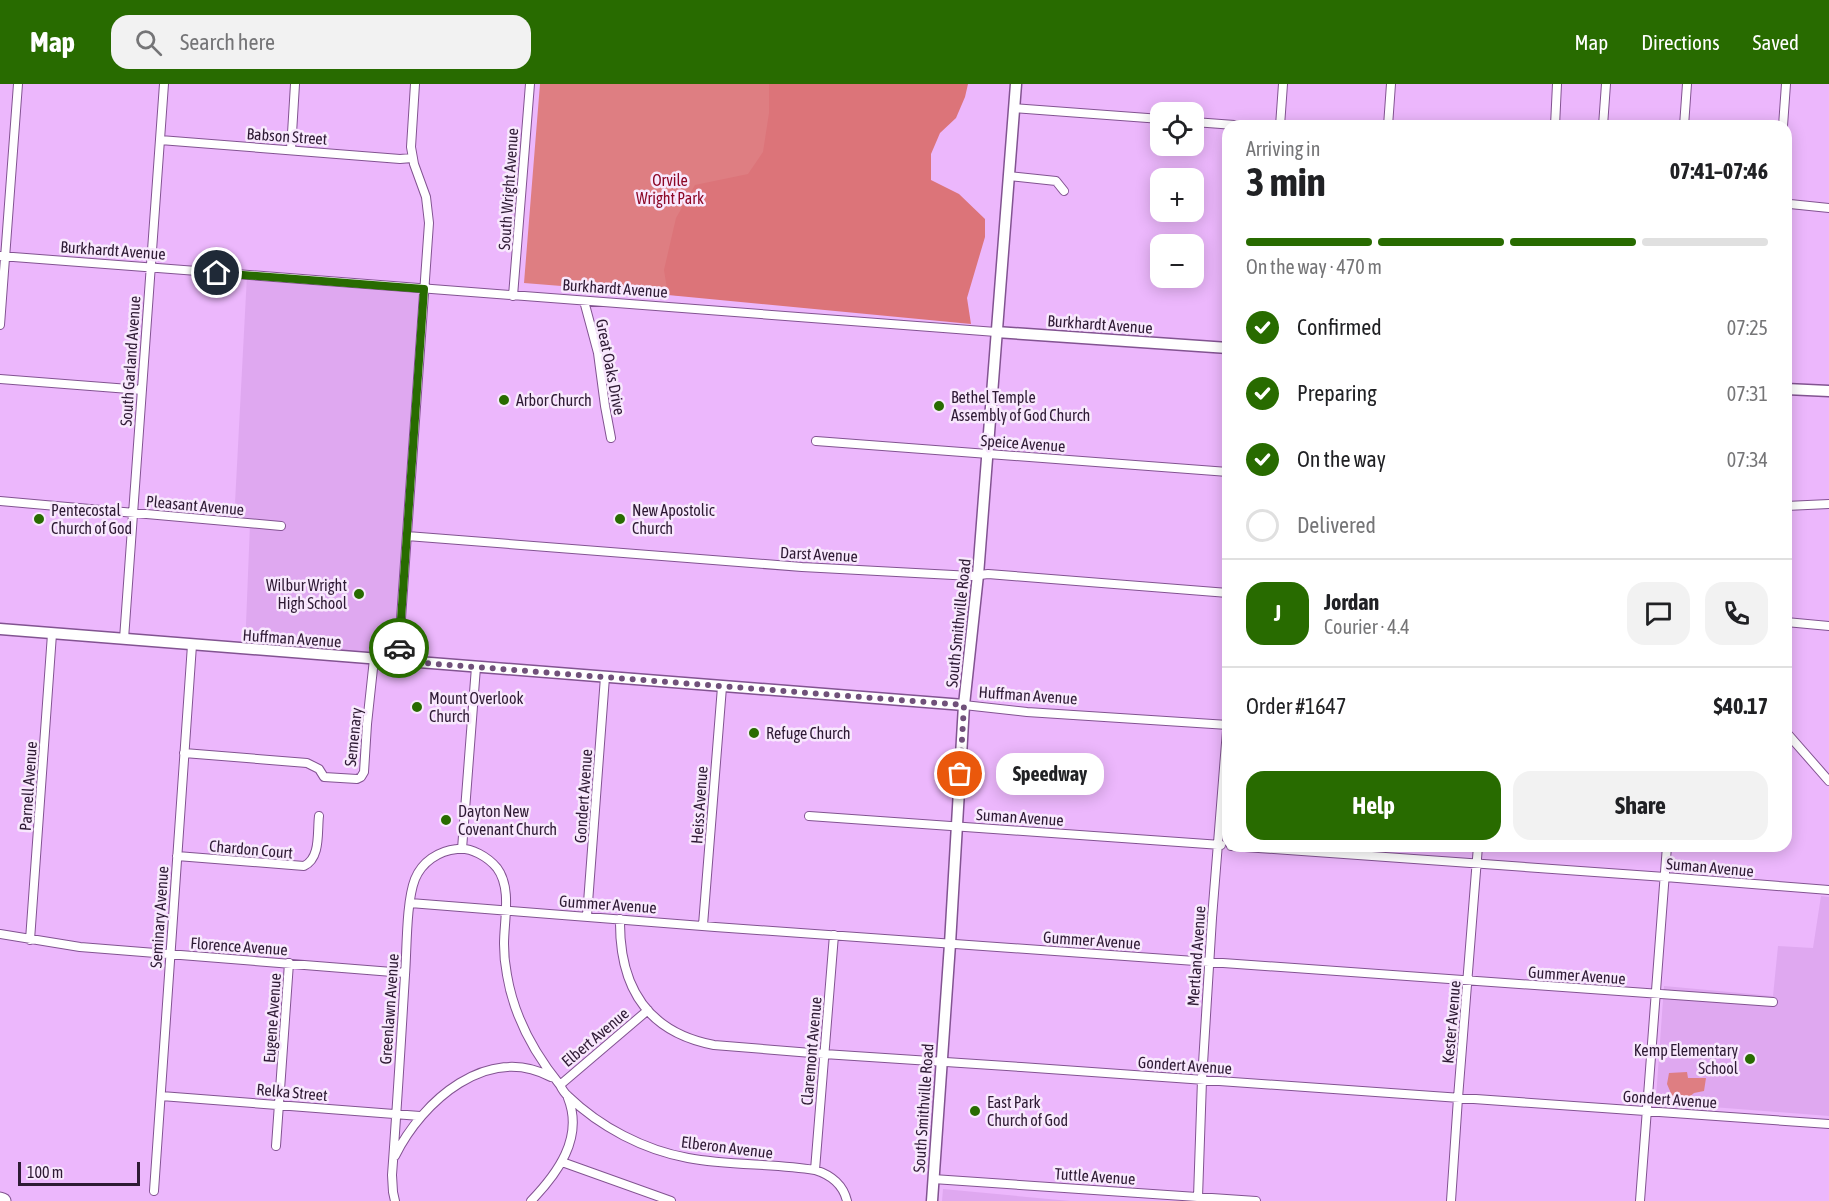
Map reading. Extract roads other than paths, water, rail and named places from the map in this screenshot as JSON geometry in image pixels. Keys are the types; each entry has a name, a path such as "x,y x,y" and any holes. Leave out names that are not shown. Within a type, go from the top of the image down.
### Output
{"street":[{"path":"0,325 3,256 18,84"},
{"name":"South Garland Avenue","path":"124,639 164,84"},
{"path":"291,150 295,84"},
{"path":"398,661 429,223 428,207 412,158 411,130 415,84"},
{"name":"South Wright Avenue","path":"513,296 530,84"},
{"name":"South Smithville Road","path":"932,1201 964,705 978,575 1016,84"},
{"path":"1280,120 1283,84"},
{"path":"1388,120 1391,84"},
{"path":"1554,120 1557,84"},
{"path":"1603,120 1606,84"},
{"path":"1684,120 1687,84"},
{"path":"1783,120 1786,84"},
{"path":"1014,108 1150,118"},
{"path":"1204,123 1222,124"},
{"name":"Babson Street","path":"160,140 400,159 412,158"},
{"path":"1009,176 1056,181 1064,191"},
{"path":"1792,203 1829,208"},
{"name":"Burkhardt Avenue","path":"3,256 1222,348"},
{"name":"Great Oaks Drive","path":"584,301 598,353 611,438"},
{"path":"0,378 142,390"},
{"path":"1792,389 1829,391"},
{"name":"Speice Avenue","path":"816,441 1222,472"},
{"name":"Pleasant Avenue","path":"0,501 281,526"},
{"path":"1792,506 1829,504"},
{"name":"Darst Avenue","path":"407,536 802,567 988,574 1222,593"},
{"path":"1792,623 1829,626"},
{"name":"Huffman Avenue","path":"0,629 964,705 1027,712 1222,725"},
{"name":"Parnell Avenue","path":"30,940 52,634"},
{"name":"Seminary Avenue","path":"154,1191 192,645"},
{"name":"Semenary","path":"183,753 307,763 318,769 324,777 357,779 364,772 374,659"},
{"path":"462,849 476,667"},
{"name":"Gondert Avenue","path":"587,916 605,677"},
{"name":"Heiss Avenue","path":"703,926 722,687"},
{"path":"1792,739 1829,781"},
{"name":"Mertland Avenue","path":"1198,1197 1202,1080 1222,805"},
{"name":"Chardon Court","path":"177,856 304,866 313,860 316,854 319,816"},
{"name":"Suman Avenue","path":"809,816 1222,845"},
{"name":"Greenlawn Avenue","path":"395,1201 393,1161 395,1114 410,903 415,878 427,862 444,852 462,849"},
{"name":"Elberon Avenue","path":"462,849 481,855 497,868 504,883 505,962 512,995 525,1032 535,1051 552,1078 566,1094 614,1130 645,1146 705,1161 815,1170 829,1175 837,1182 843,1189 847,1201"},
{"name":"Suman Avenue","path":"1312,852 1829,890"},
{"name":"Kester Avenue","path":"1451,1201 1478,852"},
{"path":"1640,1201 1667,852"},
{"name":"Gummer Avenue","path":"410,903 1773,1002"},
{"name":"Gondert Avenue","path":"620,919 621,951 627,977 635,994 666,1026 701,1043 824,1054 1829,1124"},
{"name":"Florence Avenue","path":"0,934 80,947 405,973"},
{"name":"Claremont Avenue","path":"815,1170 834,935"},
{"name":"Eugene Avenue","path":"276,1146 289,963"},
{"name":"Elbert Avenue","path":"560,1085 648,1010"},
{"path":"393,1161 405,1137 432,1103 475,1075 505,1067 527,1067 552,1078"},
{"path":"531,1201 562,1162 570,1144 573,1122 566,1094"},
{"name":"Relka Street","path":"160,1096 420,1116"},
{"path":"562,1162 671,1201"},
{"name":"Tuttle Avenue","path":"933,1179 1256,1201"}],"place":[{"name":"Arbor Church","path":"504,400"},
{"name":"Bethel Temple Assembly of God Church","path":"939,406"},
{"name":"Pentecostal Church of God","path":"39,519"},
{"name":"New Apostolic Church","path":"620,519"},
{"name":"Wilbur Wright High School","path":"359,594"},
{"name":"Mount Overlook Church","path":"417,707"},
{"name":"Refuge Church","path":"754,733"},
{"name":"Speedway","path":"960,774"},
{"name":"Dayton New Covenant Church","path":"446,820"},
{"name":"Kemp Elementary School","path":"1750,1059"},
{"name":"East Park Church of God","path":"975,1111"}],"park label":[{"name":"Orvile Wright Park","path":"670,189"}]}
